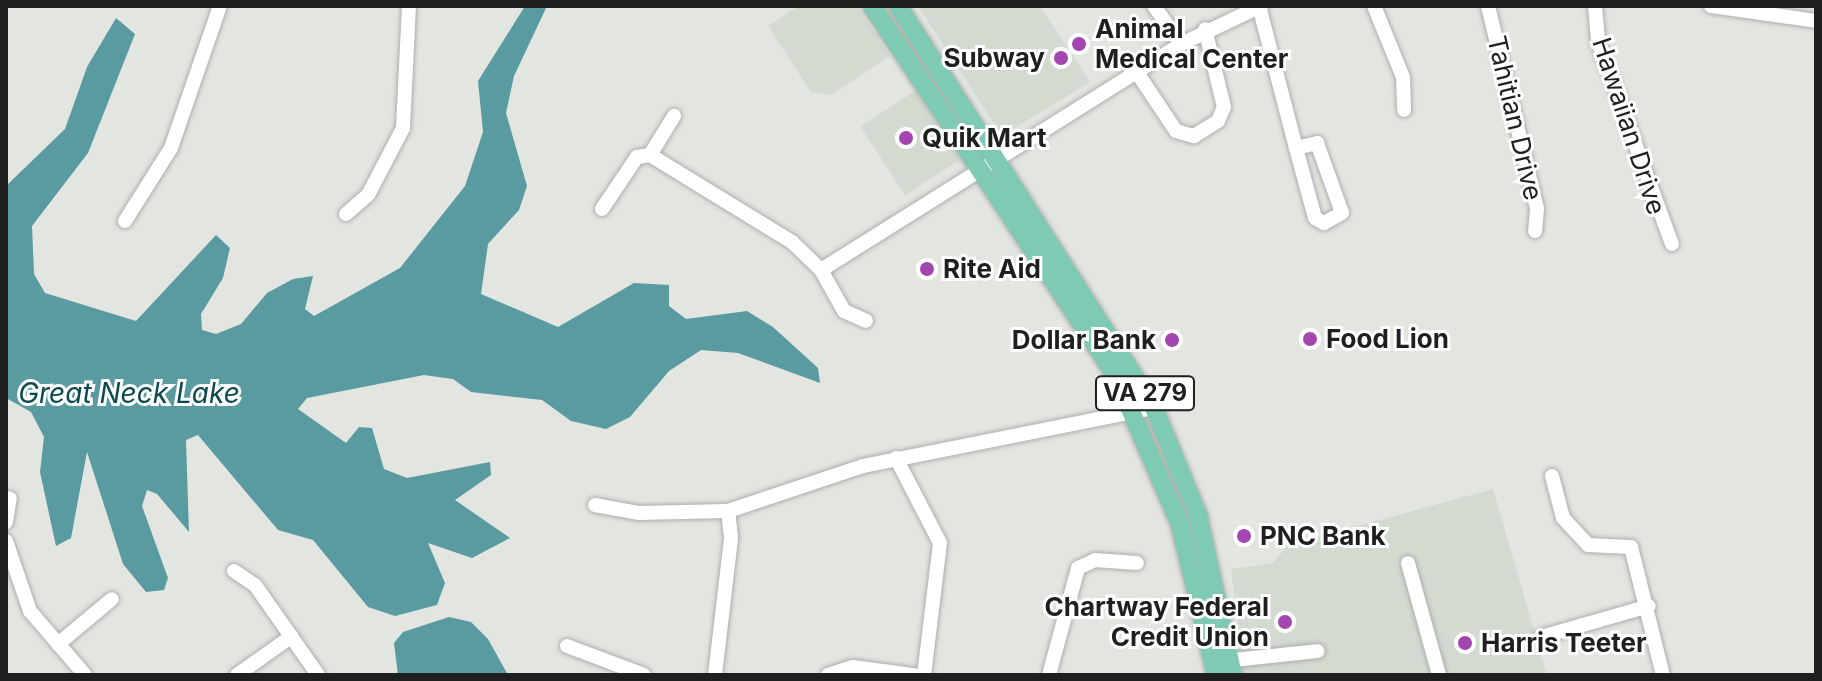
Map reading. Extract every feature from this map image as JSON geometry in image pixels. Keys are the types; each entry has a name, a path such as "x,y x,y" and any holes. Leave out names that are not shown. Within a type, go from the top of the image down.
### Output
{"main road":[{"name":"VA 279","path":"872,6 989,160"},
{"name":"VA 279","path":"898,6 1145,412 1198,515 1233,668"},
{"name":"VA 279","path":"1145,412 1180,524 1216,675"}],"street":[{"path":"125,221 171,148 220,6"},
{"path":"346,214 368,195 403,128 409,6"},
{"path":"1154,6 1181,44"},
{"path":"821,270 989,160 1205,29 1260,6 1296,148 1315,218 1339,219 1322,146 1296,148"},
{"path":"1374,6 1403,77 1404,110"},
{"name":"Tahitian Drive","path":"1488,6 1537,209 1535,231"},
{"name":"Hawaiian Drive","path":"1595,6 1598,42 1672,244"},
{"path":"1711,6 1816,21"},
{"path":"1136,71 1176,131 1194,136 1218,121 1224,107 1205,29"},
{"path":"650,155 674,116"},
{"path":"602,209 637,157 650,155 782,236 821,270 844,311 866,321"},
{"path":"595,505 639,513 728,511 896,458 1145,412"},
{"path":"896,458 940,543 924,675"},
{"path":"1552,476 1563,518 1588,545 1624,542 1649,606 1661,675"},
{"path":"6,522 10,498"},
{"path":"715,675 728,511"},
{"path":"6,541 30,611 85,675"},
{"path":"1049,675 1078,568 1095,560 1137,563"},
{"path":"1408,563 1439,675"},
{"path":"234,571 255,585 318,675"},
{"path":"58,644 112,599"},
{"path":"1541,637 1649,606"},
{"path":"237,675 292,636"},
{"path":"567,646 644,675"},
{"path":"1233,668 1318,651"},
{"path":"828,675 853,667 914,675"}],"shaded area":[{"path":"799,6 857,6 890,56 831,95 811,92 768,26"},
{"path":"918,6 1040,6 1090,82 1002,136"},
{"path":"915,91 960,160 905,195 860,126"},
{"path":"1493,489 1547,675 1244,675 1231,569 1273,563 1288,545"}],"water":[{"name":"Great Neck Lake","path":"525,6 547,6 514,76 506,113 527,186 519,210 488,244 481,294 558,327 634,283 669,285 669,306 686,319 747,311 773,327 818,368 820,383 738,353 701,350 669,371 630,417 606,429 571,421 542,400 471,392 453,379 424,375 307,398 298,409 346,443 359,427 372,428 384,469 407,478 490,462 491,475 455,500 510,538 472,558 428,543 445,583 437,605 395,616 368,607 313,540 278,530 198,435 186,440 189,532 157,494 147,490 142,506 168,578 164,590 146,592 123,564 87,452 71,538 56,546 40,472 44,437 31,412 6,398 6,186 65,129 87,67 116,18 135,34 88,153 32,226 34,274 45,293 136,321 216,235 230,248 223,278 201,314 202,330 216,334 241,324 267,293 293,279 313,276 305,309 314,316 400,268 465,186 483,132 478,81"},
{"path":"449,617 471,622 488,639 508,675 398,675 394,643 403,632"}],"place":[{"name":"Animal Medical Center","path":"1079,44"},
{"name":"Subway","path":"1061,58"},
{"name":"Quik Mart","path":"906,138"},
{"name":"Rite Aid","path":"927,269"},
{"name":"Food Lion","path":"1310,339"},
{"name":"Dollar Bank","path":"1172,340"},
{"name":"PNC Bank","path":"1244,536"},
{"name":"Chartway Federal Credit Union","path":"1285,622"},
{"name":"Harris Teeter","path":"1465,643"}]}
